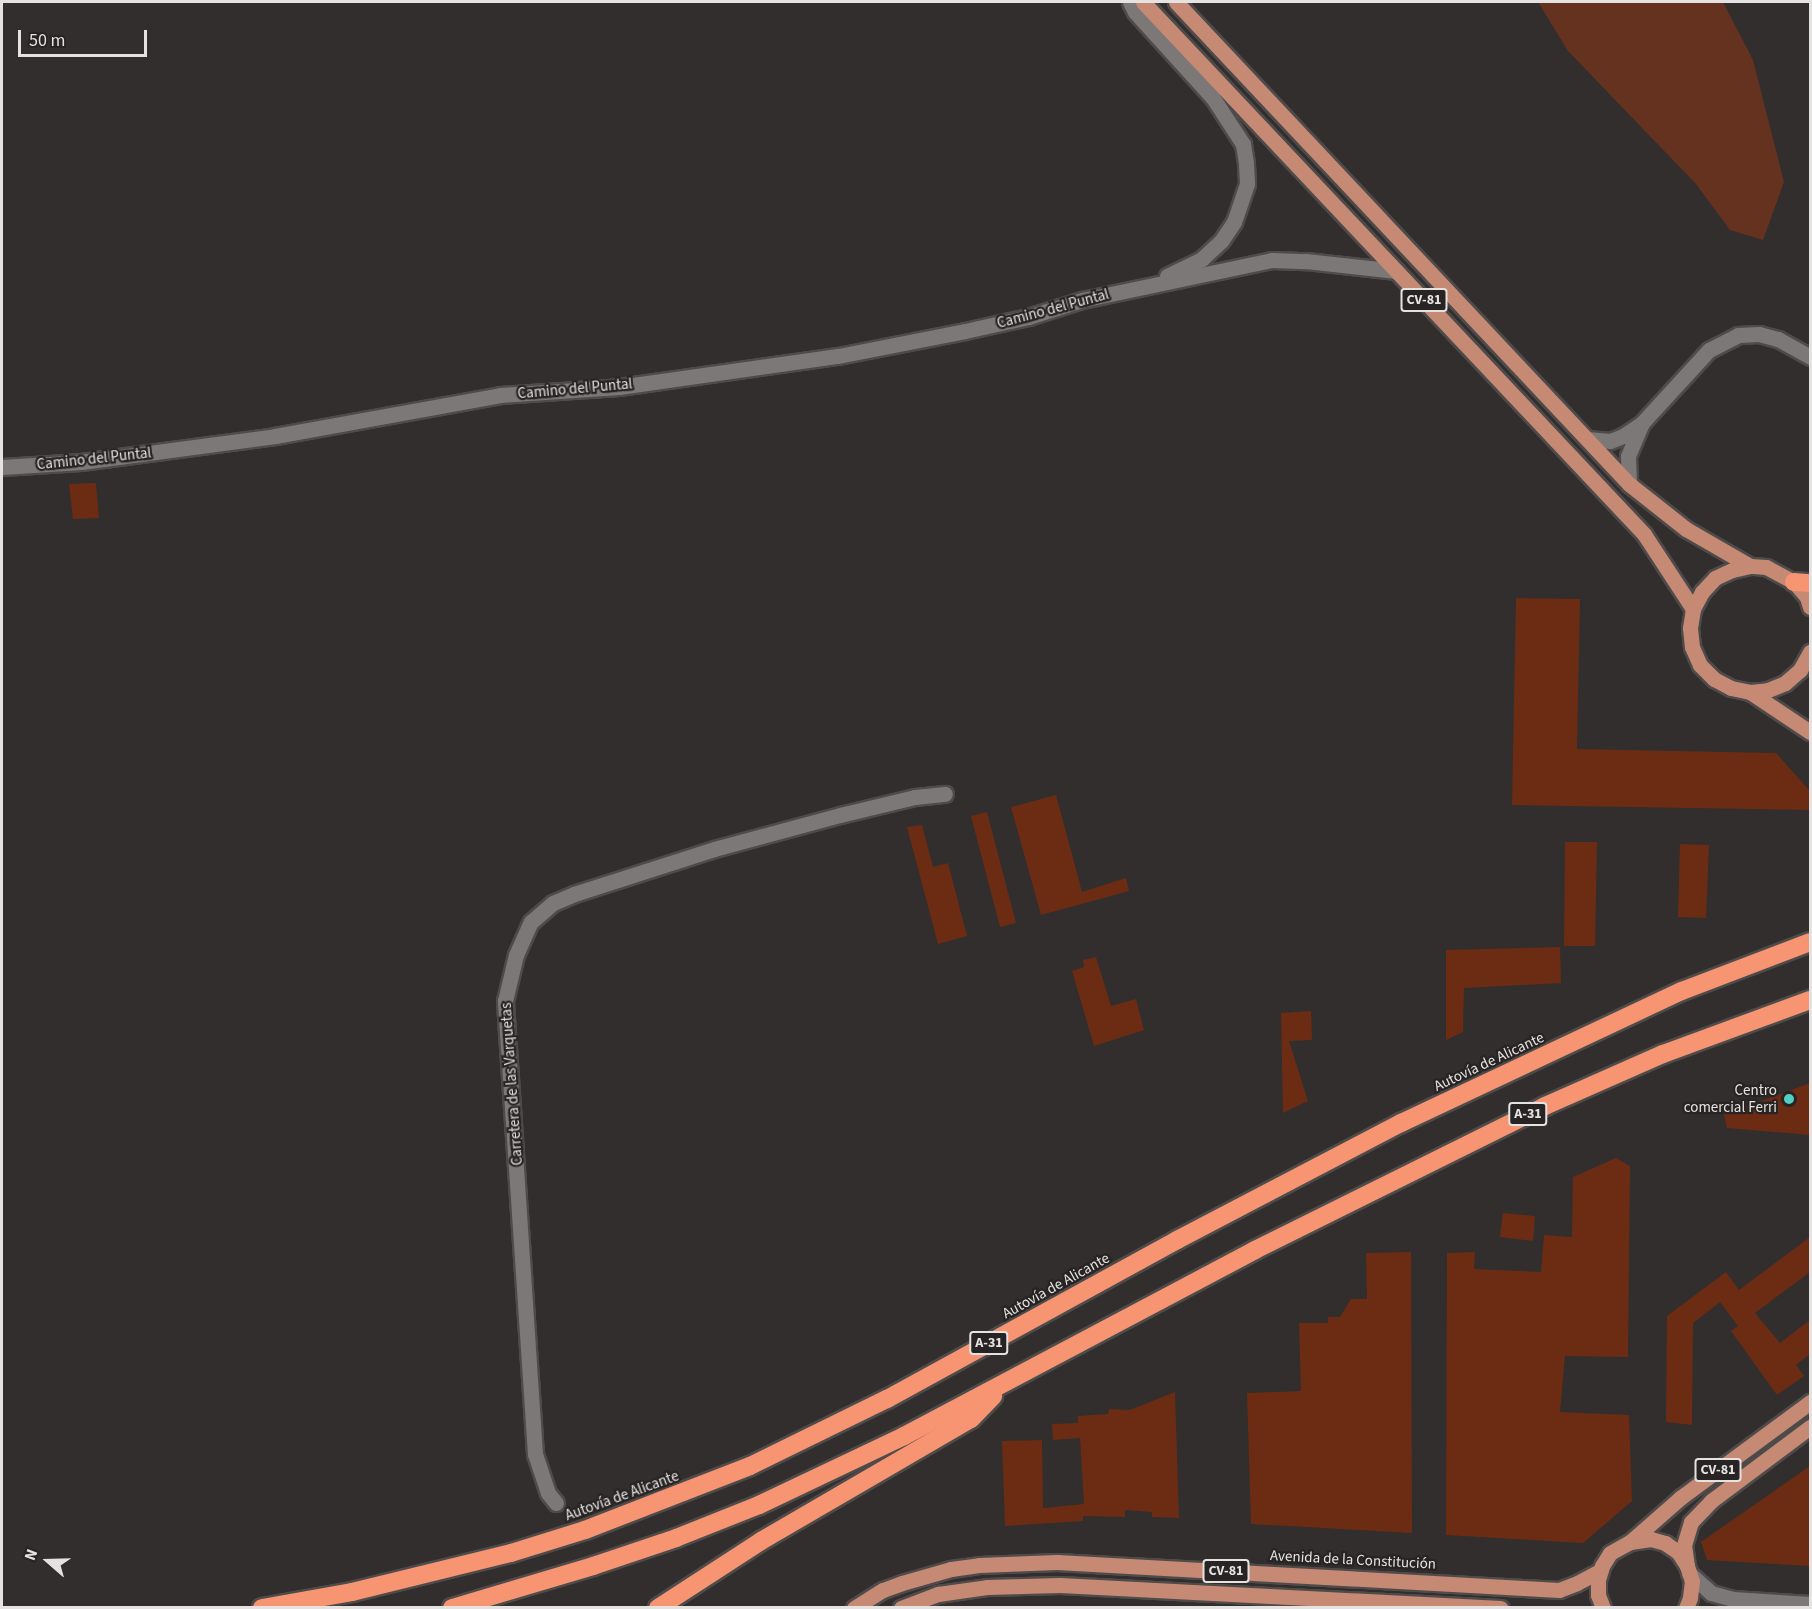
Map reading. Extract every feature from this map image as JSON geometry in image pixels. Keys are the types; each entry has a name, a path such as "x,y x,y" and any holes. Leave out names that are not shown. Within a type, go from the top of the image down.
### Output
{"highway":[{"name":"Autovía de Alicante","path":"262,1608 352,1592 511,1553 585,1530 750,1466 887,1399 1177,1240 1401,1123 1682,991 1810,942"},
{"name":"A-31","path":"453,1608 676,1538 759,1505 904,1437 1255,1250 1545,1107 1663,1054 1810,1000"},
{"path":"658,1608 761,1541 970,1419 1006,1384"}],"main road":[{"name":"CV-81","path":"1143,2 1644,534 1693,609"},
{"name":"CV-81","path":"1176,2 1629,484 1686,529 1750,566 1766,567 1802,582 1810,607"},
{"path":"1750,566 1732,570 1715,578 1702,592 1693,609 1690,628 1692,647 1700,665 1714,679 1731,688 1750,692 1768,690 1785,682 1800,670 1810,654"},
{"path":"1750,692 1810,732"},
{"name":"CV-81","path":"1601,1570 1610,1553 1629,1542 1680,1498 1810,1402"},
{"name":"CV-81","path":"1686,1608 1690,1598 1684,1545 1690,1522 1711,1501 1810,1427"},
{"path":"1629,1542 1651,1539 1665,1543 1678,1552 1688,1570"},
{"name":"Avenida de la Constitución","path":"854,1608 883,1590 925,1576 951,1569 990,1565 1057,1562 1559,1590 1601,1570"},
{"path":"1601,1570 1598,1595 1603,1608"},
{"name":"CV-81","path":"901,1608 938,1594 987,1587 1060,1585 1500,1608"}],"street":[{"name":"Camino del Puntal","path":"1130,2 1136,12 1213,98 1243,144 1247,184 1243,202 1234,222 1221,241 1202,259 1143,286"},
{"name":"Camino del Puntal","path":"2,467 81,462 275,436 500,395 619,387 838,356 1028,317 1082,300 1272,260 1306,261 1396,271"},
{"path":"1587,439 1610,441 1623,436 1642,423 1709,350 1738,335 1759,334 1779,339 1810,357"},
{"path":"1629,484 1628,456 1642,423"},
{"name":"Carretera de las Varquetas","path":"556,1503 548,1493 535,1454 505,1001 516,955 531,922 553,903 574,894 714,849 872,807 915,797 945,794"},
{"path":"1688,1570 1711,1593 1733,1599 1810,1604"}],"shaded area":[{"path":"1538,2 1723,2 1753,60 1784,182 1763,240 1730,230 1696,184 1568,51"}],"building":[{"path":"96,483 99,518 73,519 69,484"},
{"path":"1516,598 1580,599 1577,749 1776,753 1810,791 1810,810 1512,805"},
{"path":"1056,795 1082,892 1126,878 1129,891 1041,915 1011,807"},
{"path":"987,812 1016,923 1000,927 971,816"},
{"path":"922,825 933,867 948,863 967,936 938,944 907,827"},
{"path":"1565,842 1597,842 1595,946 1564,946"},
{"path":"1680,844 1709,845 1706,918 1678,917"},
{"path":"1560,947 1561,983 1464,988 1463,1032 1446,1040 1446,950"},
{"path":"1096,957 1111,1006 1136,999 1144,1030 1094,1046 1072,971 1084,967 1083,960"},
{"path":"1311,1011 1312,1040 1289,1041 1308,1101 1283,1113 1281,1013"},
{"name":"Centro comercial Ferri","path":"1810,1083 1810,1135 1727,1128 1724,1115"},
{"path":"1616,1158 1630,1166 1628,1357 1565,1356 1560,1412 1629,1415 1632,1501 1583,1543 1446,1535 1447,1253 1475,1252 1474,1269 1541,1272 1544,1235 1572,1237 1573,1177"},
{"path":"1503,1213 1535,1216 1533,1241 1500,1237"},
{"path":"1810,1237 1810,1272 1755,1313 1780,1343 1810,1320 1810,1354 1796,1365 1804,1376 1777,1395 1731,1331 1738,1326 1720,1302 1693,1323 1692,1425 1666,1422 1667,1316 1726,1272 1739,1290"},
{"path":"1411,1252 1412,1533 1251,1524 1247,1393 1301,1391 1299,1323 1328,1323 1328,1317 1340,1317 1351,1299 1367,1299 1366,1253"},
{"path":"1175,1392 1179,1518 1152,1517 1152,1512 1125,1510 1125,1517 1083,1516 1083,1521 1005,1526 1002,1441 1042,1440 1043,1508 1084,1504 1080,1438 1053,1440 1052,1424 1078,1423 1078,1416 1108,1414 1109,1409 1130,1410"},
{"path":"1810,1466 1810,1566 1707,1560 1701,1542"}],"place":[{"name":"Centro comercial Ferri","path":"1789,1099"}]}
